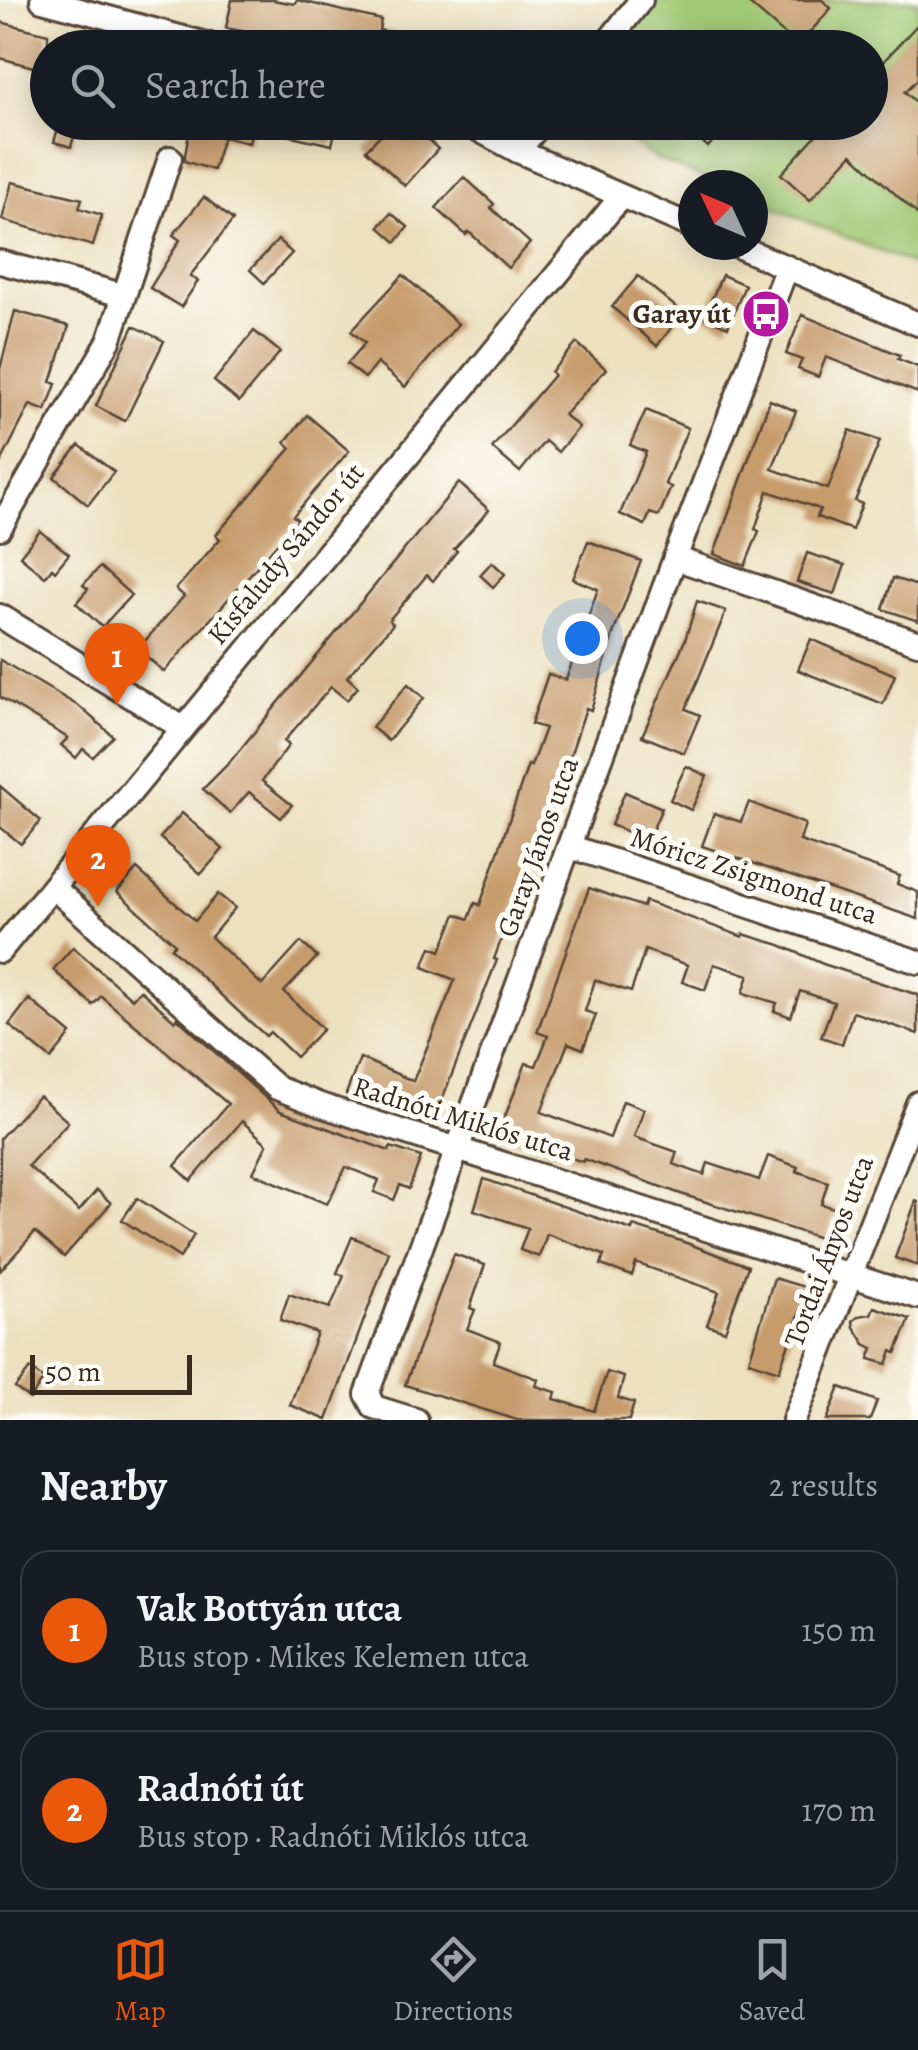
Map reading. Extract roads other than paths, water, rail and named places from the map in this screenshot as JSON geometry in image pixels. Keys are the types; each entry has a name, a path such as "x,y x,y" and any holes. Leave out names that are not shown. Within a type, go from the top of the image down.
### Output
{"street":[{"path":"42,0 154,30"},
{"path":"618,30 642,0"},
{"path":"498,140 678,221"},
{"path":"518,151 527,140"},
{"path":"0,528 109,341 170,158"},
{"name":"Kisfaludy Sándor út","path":"0,951 621,197"},
{"path":"768,259 918,324"},
{"path":"0,262 122,295"},
{"name":"Garay János utca","path":"416,1420 374,1407 367,1394 675,558 787,267"},
{"path":"675,558 918,642"},
{"path":"0,616 181,728"},
{"name":"Móricz Zsigmond utca","path":"571,847 918,962"},
{"name":"Radnóti Miklós utca","path":"54,888 276,1088 320,1106 456,1146 918,1297"},
{"name":"Tordai Ányos utca","path":"794,1420 918,1104"}],"place":[{"name":"Garay út","path":"766,314"},
{"name":"Vak Bottyán utca","path":"117,705"},
{"name":"Radnóti út","path":"98,907"}]}
